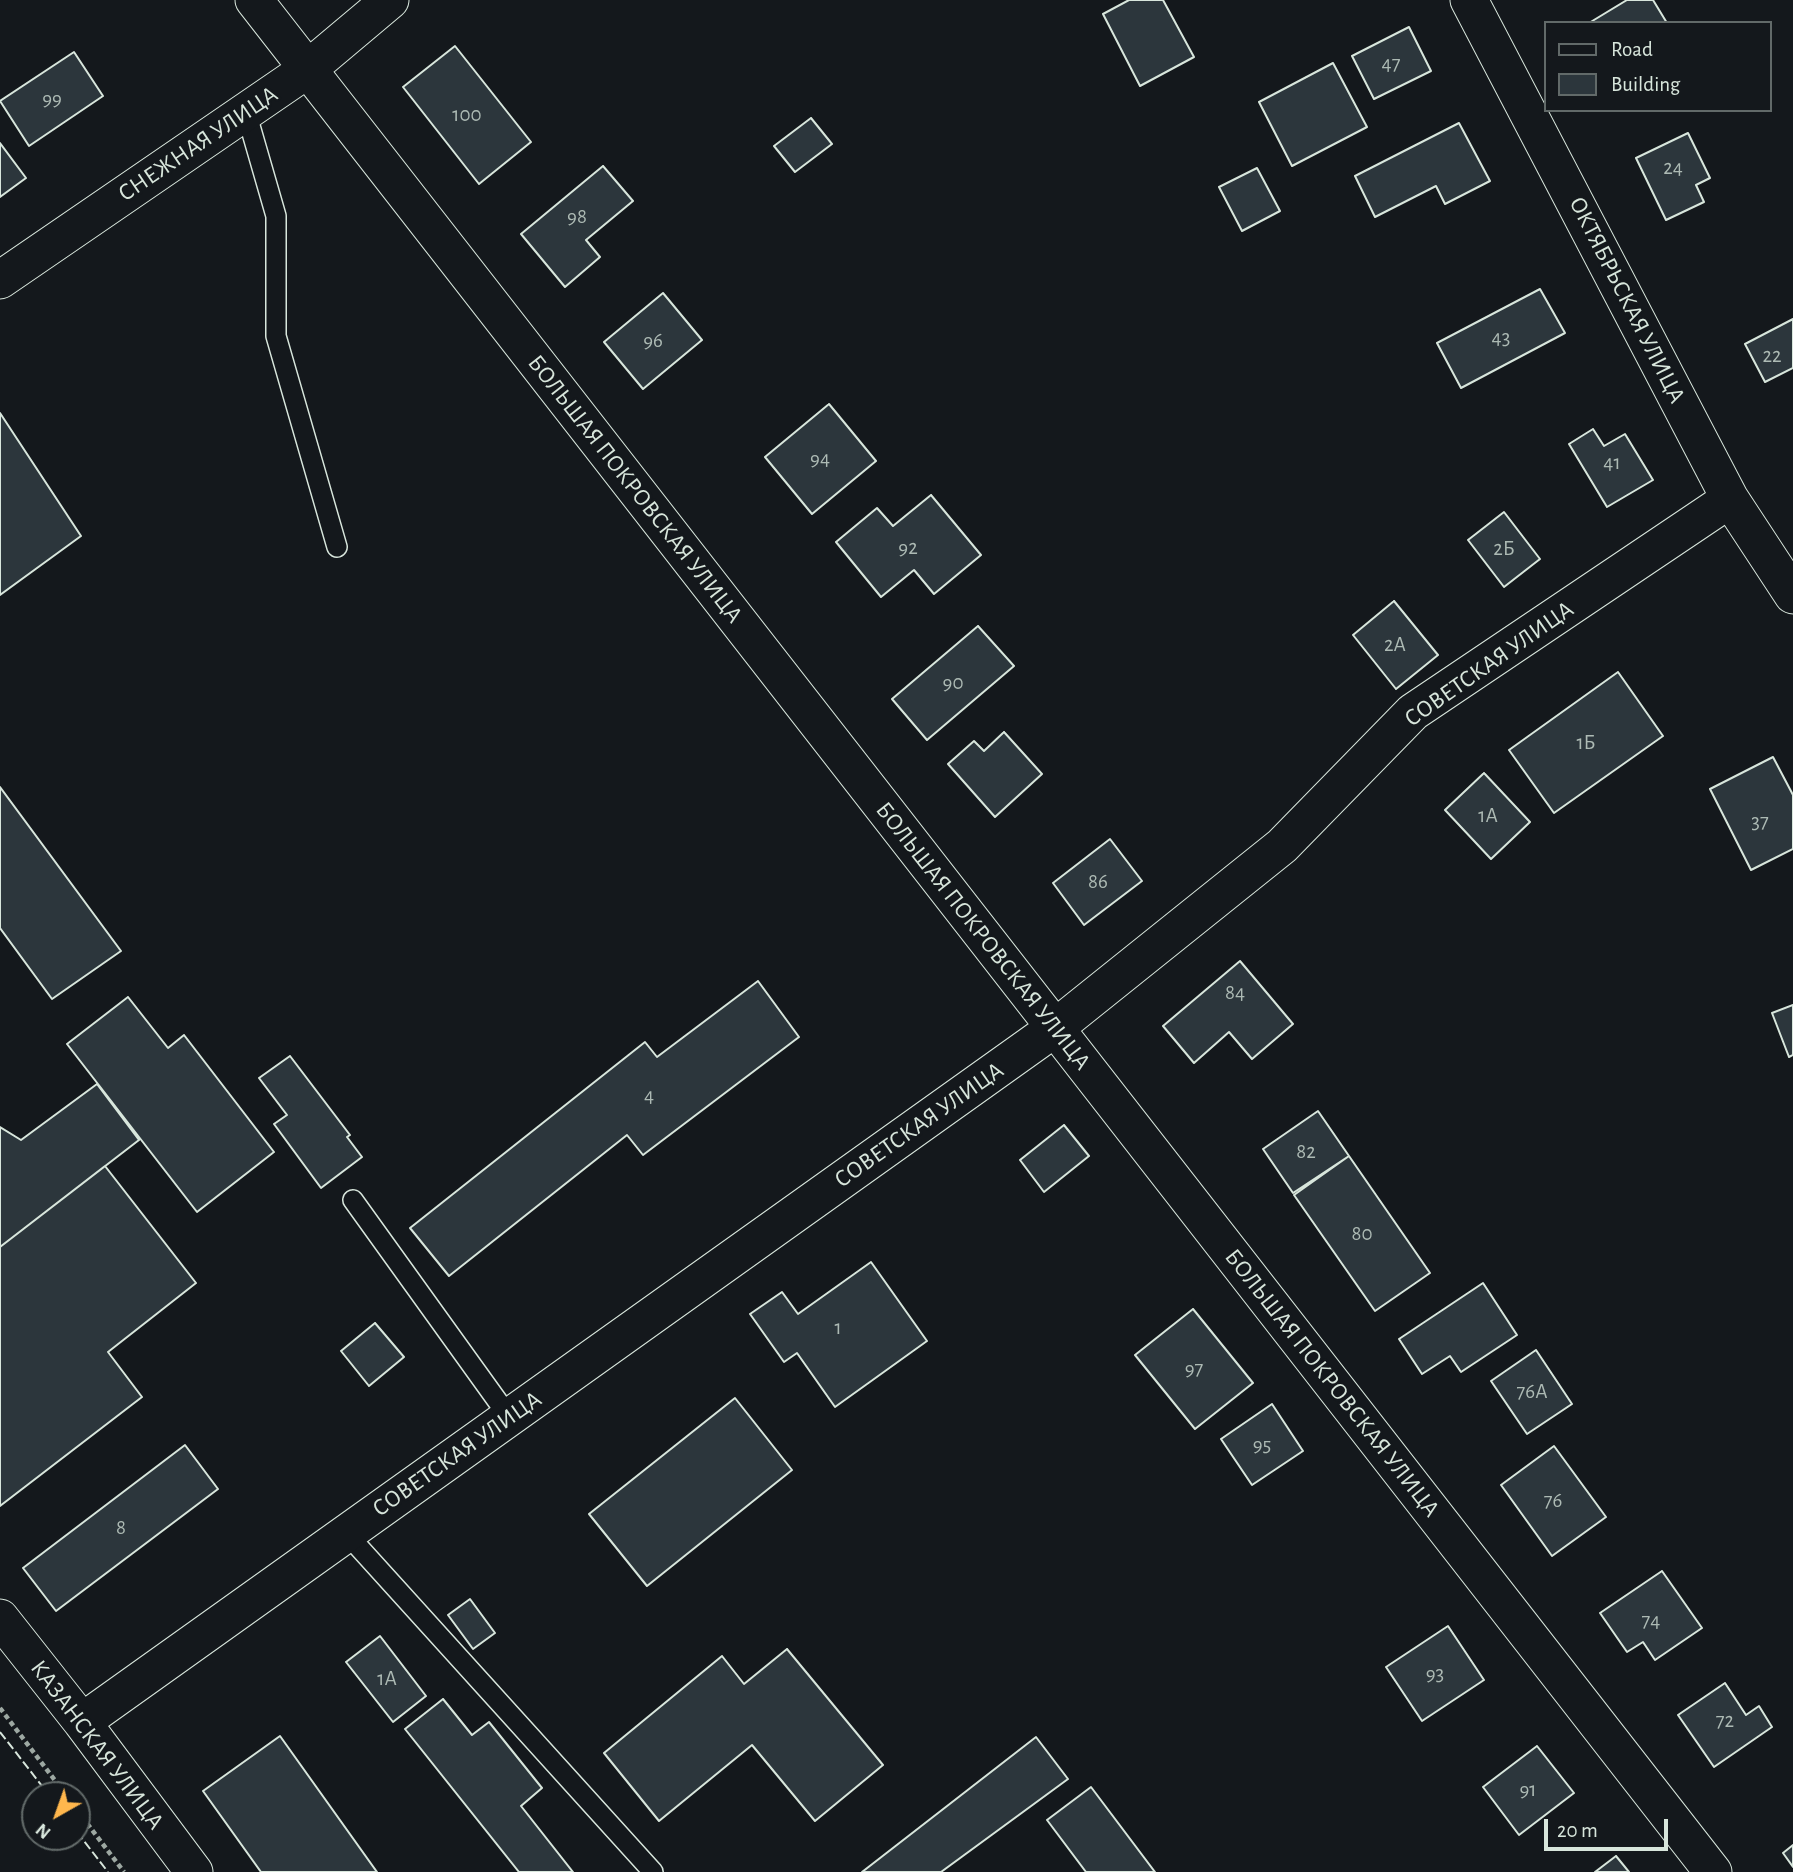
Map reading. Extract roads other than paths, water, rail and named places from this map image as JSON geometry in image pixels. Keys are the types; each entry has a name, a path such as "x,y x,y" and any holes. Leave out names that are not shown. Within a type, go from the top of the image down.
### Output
{"street":[{"name":"БОЛЬШАЯ ПОКРОВСКАЯ УЛИЦА","path":"254,0 1713,1872"},
{"name":"СНЕЖНАЯ УЛИЦА","path":"0,280 308,69 390,0"},
{"name":"ОКТЯБРЬСКАЯ УЛИЦА","path":"1469,0 1730,499 1793,595"},
{"name":"СОВЕТСКАЯ УЛИЦА","path":"82,1721 1055,1028 1282,846 1413,712 1730,499"},
{"name":"КАЗАНСКАЯ УЛИЦА","path":"0,1618 82,1721 194,1872"}],"lane":[{"path":"246,112 276,216 276,336 337,547"},
{"path":"353,1200 509,1417"},
{"path":"346,1534 653,1872"}]}
